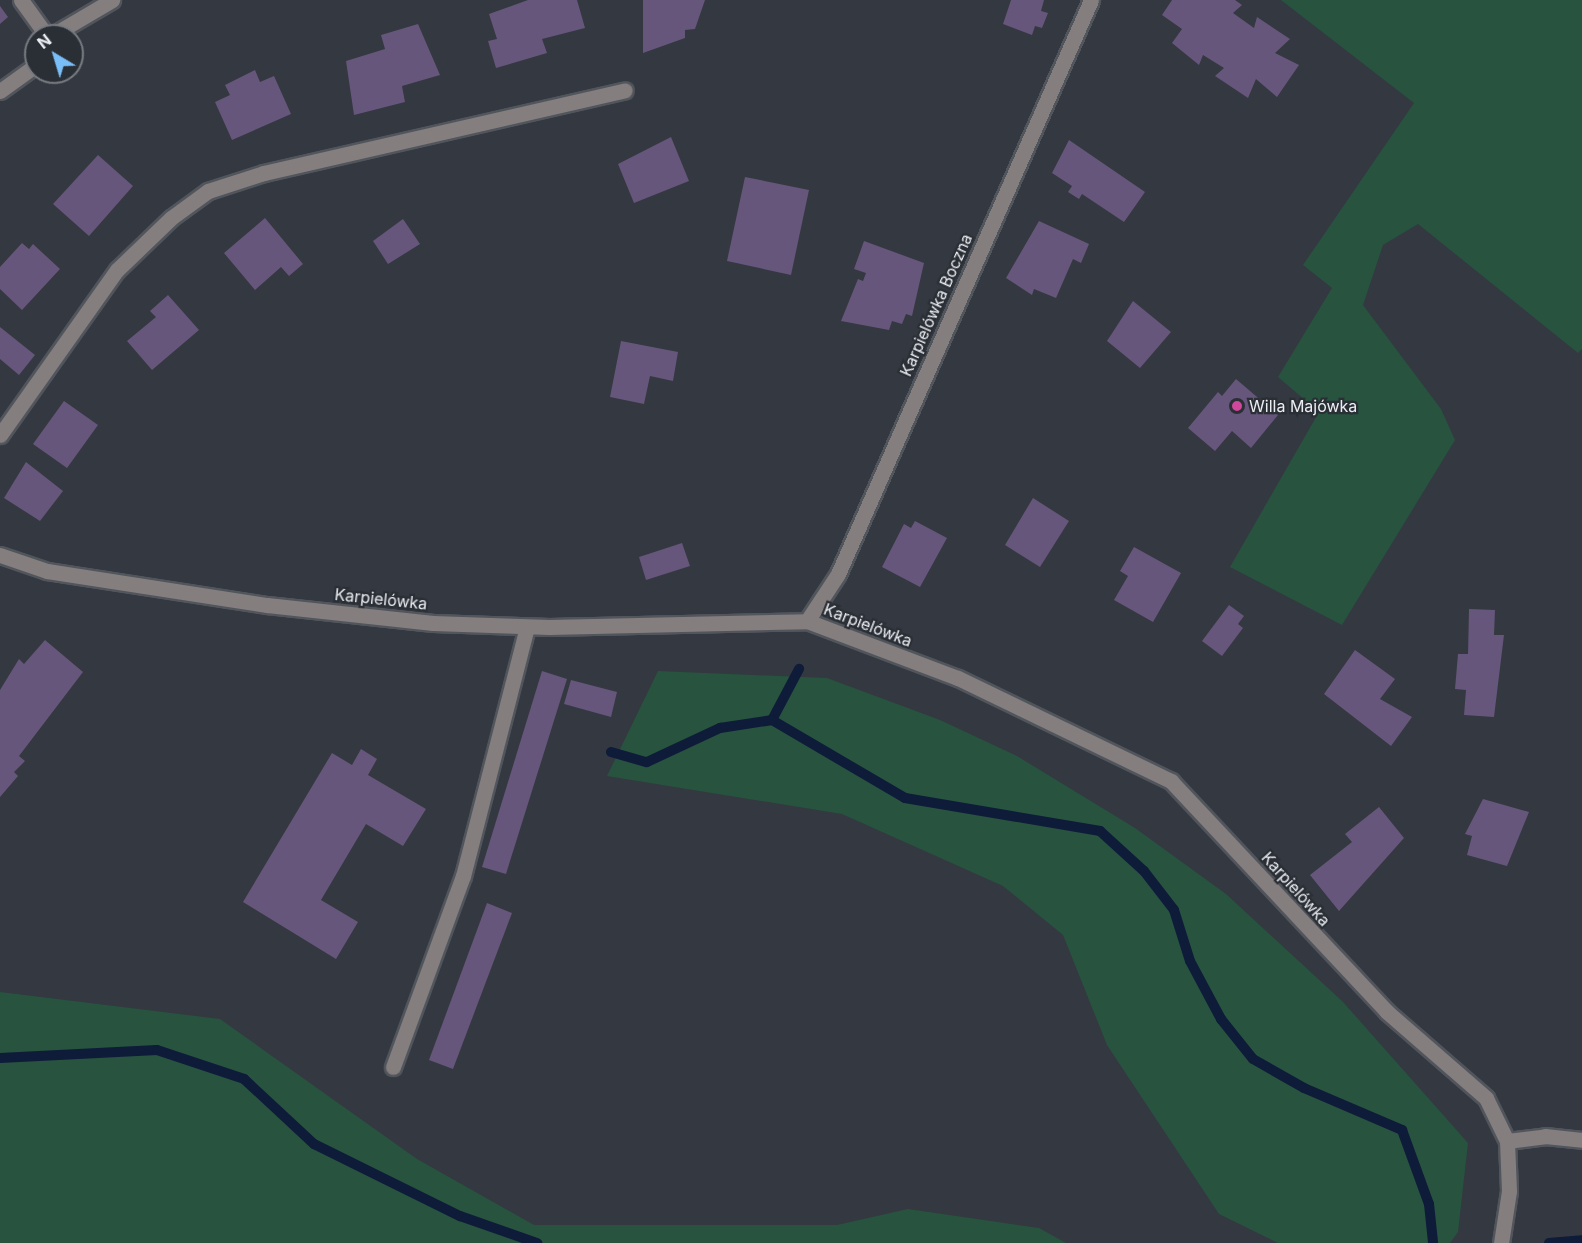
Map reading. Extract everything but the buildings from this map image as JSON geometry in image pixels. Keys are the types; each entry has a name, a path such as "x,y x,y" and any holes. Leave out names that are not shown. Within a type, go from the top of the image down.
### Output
{"street":[{"path":"21,0 40,24"},
{"path":"70,24 112,0"},
{"name":"Karpielówka Boczna","path":"807,621 838,574 1091,0"},
{"path":"0,91 24,74"},
{"path":"0,435 117,270 171,218 208,191 264,173 625,90"},
{"name":"Karpielówka","path":"0,555 47,570 267,605 433,623 527,627 807,621 958,678 1171,781 1386,1011 1486,1098 1507,1141 1509,1191 1501,1243"},
{"path":"393,1067 463,876 527,627"},
{"path":"1507,1141 1545,1136 1582,1140"}],"green space":[{"path":"1281,0 1582,0 1582,349 1578,353 1418,224 1383,245 1363,305 1441,409 1455,440 1342,625 1230,567 1319,412 1278,377 1332,288 1303,265 1414,103"},
{"path":"658,671 827,678 940,720 1017,756 1135,828 1226,894 1343,1002 1468,1143 1458,1232 1450,1243 1278,1243 1219,1214 1107,1045 1063,935 1003,886 842,814 607,776"},
{"path":"0,992 220,1019 417,1159 534,1225 837,1225 908,1209 1039,1228 1066,1243 0,1243"}],"waterway":[{"path":"772,720 799,669"},
{"path":"611,752 647,762 720,728 772,720 905,798 1100,831 1144,871 1174,910 1190,961 1221,1019 1253,1059 1304,1088 1402,1130 1429,1204 1433,1243"},
{"path":"0,1058 157,1050 244,1079 314,1144 460,1216 537,1243"},
{"path":"1549,1243 1582,1240"}],"place":[{"name":"Willa Majówka","path":"1237,406"}]}
